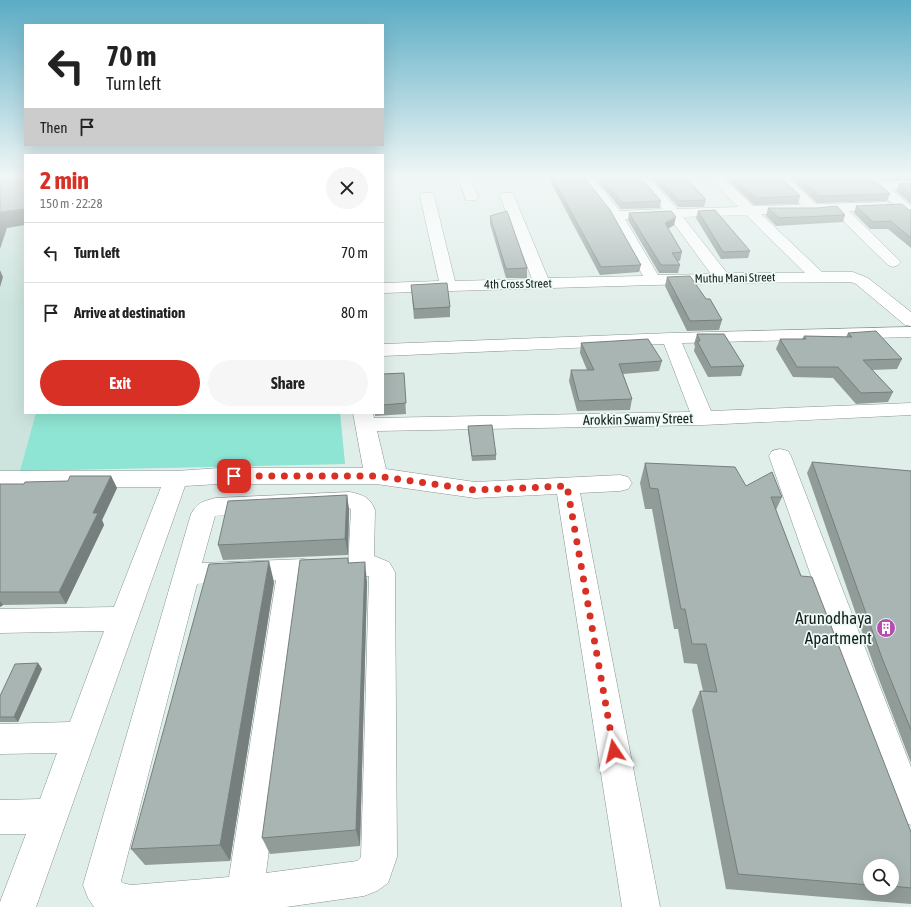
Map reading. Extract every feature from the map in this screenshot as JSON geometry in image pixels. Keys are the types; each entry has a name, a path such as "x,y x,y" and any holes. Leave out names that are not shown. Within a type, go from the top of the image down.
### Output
{"street":[{"path":"433,219 448,286"},
{"path":"516,219 542,283"},
{"path":"618,219 653,280"},
{"path":"678,219 722,278"},
{"path":"758,219 818,277"},
{"path":"850,219 893,262"},
{"name":"Muthu Mani Street","path":"653,280 853,277 859,278 911,321"},
{"name":"4th Cross Street","path":"384,288 653,280"},
{"path":"384,350 671,338 911,332"},
{"path":"671,338 703,418"},
{"name":"Arokkin Swamy Street","path":"364,419 703,418 911,409"},
{"path":"364,419 376,476"},
{"path":"780,456 906,801 911,808"},
{"path":"0,479 176,479 219,476 358,502 362,504 363,510 343,567"},
{"path":"186,574 374,566 380,568 382,572 379,857 375,870 364,878 244,900 131,904 112,900 101,886 186,574 203,514 207,509 295,490 376,476 475,490 620,483"},
{"path":"17,907 176,479"},
{"path":"567,486 641,907"},
{"path":"244,900 291,570"},
{"path":"0,621 123,619"},
{"path":"0,739 80,737"},
{"path":"0,817 52,816"}],"shaded area":[{"path":"0,219 24,219 24,414 340,414 345,464 0,471"}],"green space":[{"path":"36,414 340,414 345,464 20,471"}],"building":[{"path":"491,219 510,219 527,268 506,269"},
{"path":"575,219 615,219 641,265 601,267"},
{"path":"633,219 672,219 665,223 682,252 672,253 680,265 661,265"},
{"path":"703,219 723,219 750,251 723,252"},
{"path":"870,219 911,219 911,238 891,221 873,222"},
{"path":"690,276 706,299 710,299 722,320 690,321 667,277"},
{"path":"447,283 450,307 414,309 411,285"},
{"path":"876,331 902,359 863,360 893,392 861,393 838,367 797,367 780,339 806,339 804,336 852,337 848,333"},
{"path":"697,334 724,334 744,366 711,367 697,341 700,341"},
{"path":"648,339 662,361 619,364 632,399 579,401 571,370 594,370 581,343"},
{"path":"404,373 406,403 384,405 384,374"},
{"path":"492,425 496,455 472,456 468,426"},
{"name":"Arunodhaya Apartment","path":"812,462 911,471 911,730 882,658"},
{"path":"645,463 735,467 746,486 772,472 782,497 771,497 801,576 812,577 911,832 911,888 899,887 899,859 863,859 863,884 738,874 700,691 717,692 706,644 692,644 685,609 681,609 658,489 650,488"},
{"path":"70,476 111,476 93,513 98,513 59,592 0,592 0,484 68,481"},
{"path":"347,495 345,539 218,545 228,501"},
{"path":"348,558 348,563 365,562 356,830 262,838 300,560"},
{"path":"269,561 220,845 131,849 209,564"},
{"path":"38,663 14,717 0,717 0,696 15,664"}],"place":[{"name":"Arunodhaya Apartment","path":"886,628"}],"route":[{"path":"234,476 376,476 407,479 475,490 567,486 614,751"}]}
